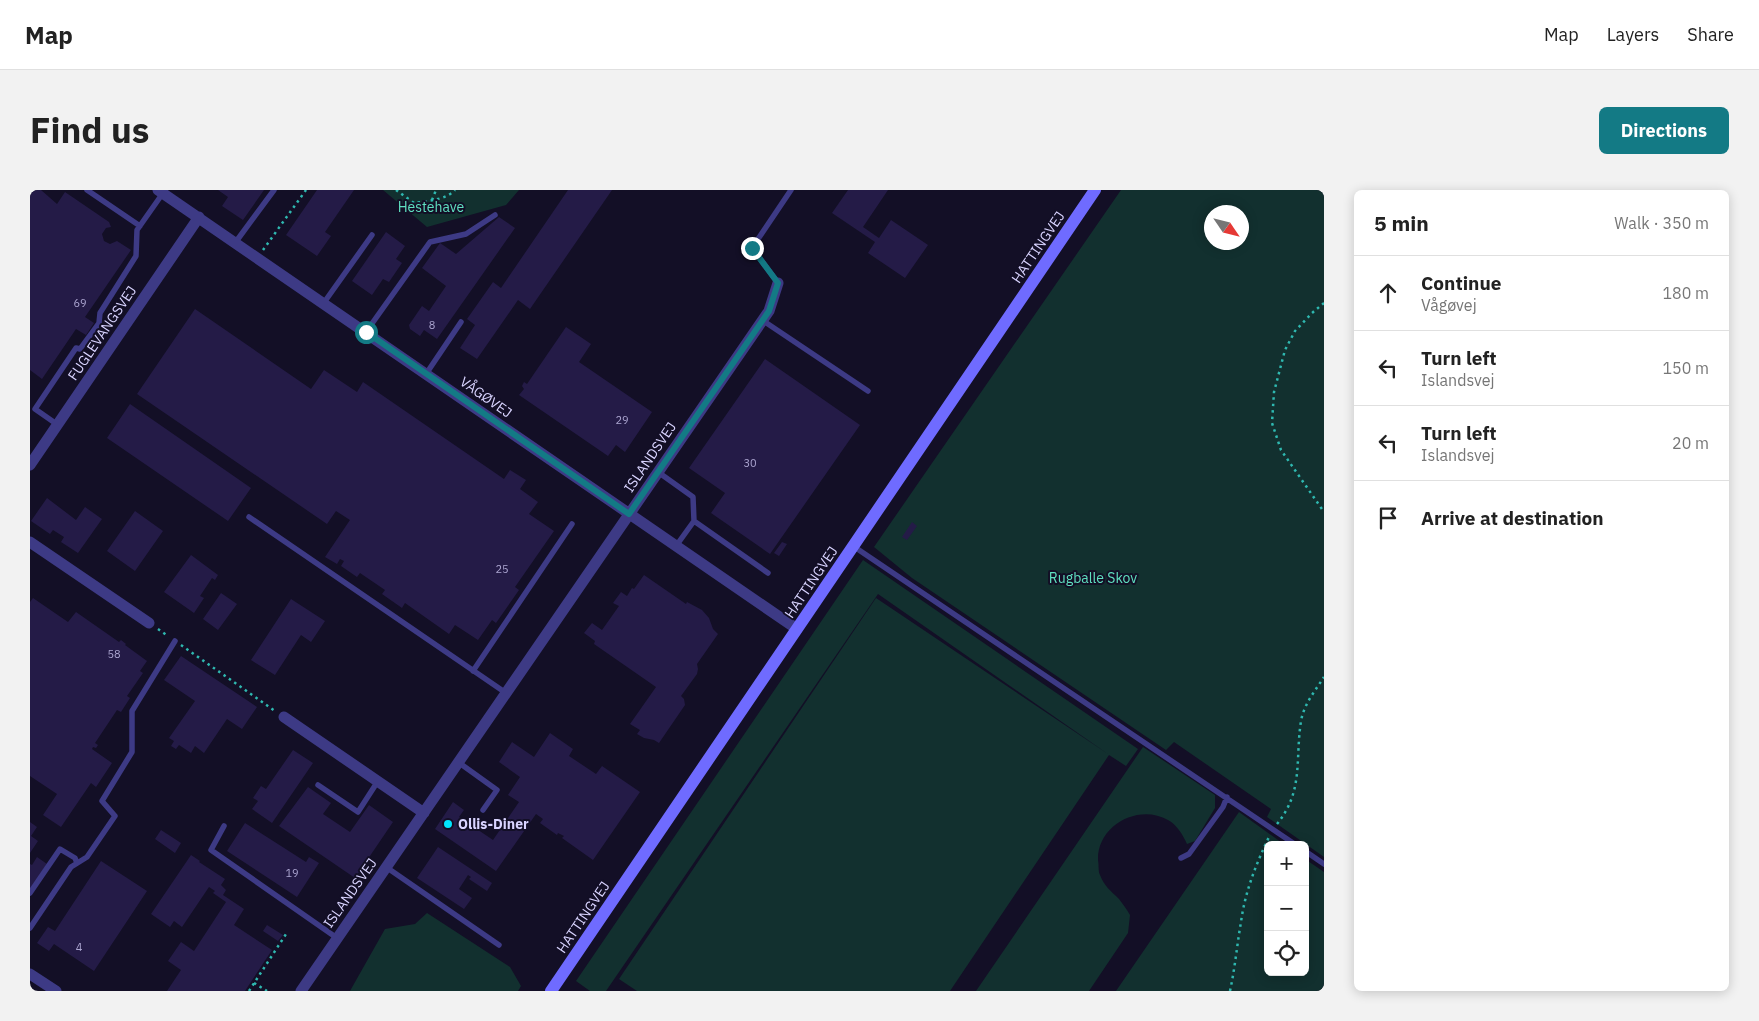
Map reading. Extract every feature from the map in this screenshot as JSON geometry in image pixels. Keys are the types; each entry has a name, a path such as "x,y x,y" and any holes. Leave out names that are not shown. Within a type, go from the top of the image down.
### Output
{"street":[{"name":"HATTINGVEJ","path":"556,989 797,629 1095,190"},
{"name":"VÅGØVEJ","path":"160,191 797,629"},
{"name":"FUGLEVANGSVEJ","path":"30,465 199,217"},
{"name":"ISLANDSVEJ","path":"301,991 769,311 778,283"},
{"path":"30,542 149,623"},
{"path":"284,718 424,813"},
{"path":"30,974 56,991"}],"lane":[{"path":"87,190 140,226"},
{"path":"236,243 274,190"},
{"name":"ISLANDSVEJ","path":"778,283 752,248 791,190"},
{"path":"58,425 32,407 76,348 80,349 99,323 100,313 136,256 137,230 160,191"},
{"path":"366,332 430,242 466,234 494,215"},
{"path":"323,304 372,235"},
{"path":"762,320 868,391"},
{"path":"426,374 461,322"},
{"path":"658,472 693,497 694,521 676,546"},
{"path":"249,518 506,693"},
{"path":"694,521 768,573"},
{"path":"473,671 572,524"},
{"path":"853,546 1290,841"},
{"path":"30,928 71,867 87,857 115,816 102,801 132,752 132,711 175,641"},
{"path":"458,762 497,790 483,810"},
{"path":"318,784 358,812 378,781"},
{"path":"1181,858 1189,854 1223,807 1227,797"},
{"path":"224,826 211,850 337,938"},
{"path":"30,893 60,849 75,858 77,864"},
{"path":"1309,854 1324,864"},
{"path":"386,868 499,945"}],"path":[{"path":"257,259 306,190"},
{"path":"396,190 414,203 432,200 452,193 455,190"},
{"path":"432,200 436,190"},
{"path":"1324,303 1296,331 1284,350 1274,392 1272,423 1281,450 1324,512"},
{"path":"149,623 284,718"},
{"path":"249,991 288,931"},
{"path":"254,982 267,991"}],"green space":[{"name":"Hestehave","path":"383,190 519,190 506,205 427,227"},
{"name":"Rugballe Skov","path":"1121,190 1324,190 1324,857 1309,846 1309,841 1301,841 1267,817 1271,809 1174,742 1166,750 912,578 874,547"},
{"path":"863,560 1138,749 1126,766 1109,755 950,991 637,991 619,979 876,598 1108,754 878,594 606,991 590,991 576,981"},
{"path":"1143,747 1215,795 1215,808 1195,841 1187,844 1179,830 1171,822 1157,815 1145,814 1122,820 1112,827 1104,837 1098,860 1099,873 1130,915 1128,933 1089,991 976,991"},
{"path":"1239,812 1279,841 1264,841 1264,976 1309,976 1309,862 1324,872 1324,991 1116,991"},
{"path":"427,913 510,967 521,986 518,991 350,991 385,929 415,924"}],"building":[{"path":"30,190 41,190 57,204 65,192 109,222 111,227 106,228 102,234 104,241 110,244 117,241 131,250 85,317 94,323 86,335 76,329 42,379 30,370"},
{"path":"218,190 264,190 243,220 222,206 228,197"},
{"path":"317,190 354,190 325,232 331,236 317,256 286,235"},
{"path":"568,190 612,190 530,309 518,300 477,359 460,348 475,325 467,319 493,282 501,288"},
{"path":"848,190 888,190 863,227 879,238 891,220 928,245 905,278 868,253 875,242 832,213"},
{"path":"499,217 515,228 437,339 424,330 420,336 410,329 409,325 422,306 429,311 446,286 422,268 440,243 456,254"},
{"path":"386,232 405,246 396,259 402,263 389,282 383,279 372,295 352,281"},
{"path":"195,309 311,389 324,370 357,392 363,382 504,479 510,470 526,480 520,489 538,502 529,514 554,531 515,587 519,590 496,623 492,620 478,640 455,625 449,634 405,603 402,608 382,594 385,590 360,573 357,577 341,566 344,561 340,559 337,564 325,557 350,520 336,511 327,524 137,394"},
{"path":"566,327 591,344 579,362 652,412 625,452 616,445 608,456 519,395 524,389 522,386 524,382 527,384"},
{"path":"765,359 860,425 770,554 711,513 725,493 689,468"},
{"path":"130,404 251,488 228,521 107,438"},
{"path":"47,498 76,520 85,507 102,519 78,553 61,542 64,537 53,530 50,534 31,521"},
{"path":"135,511 163,531 135,571 107,551"},
{"path":"912,522 917,526 907,540 902,537"},
{"path":"782,542 787,544 779,556 774,553"},
{"path":"191,555 218,575 215,580 212,578 200,596 204,598 194,613 164,592"},
{"path":"644,575 686,604 687,602 702,610 718,634 697,664 697,674 681,696 684,699 685,705 659,743 637,734 640,730 630,724 656,687 594,644 595,641 584,633 592,623 602,630 619,606 613,603 621,592 627,596"},
{"path":"221,593 237,604 218,630 203,619"},
{"path":"33,598 68,622 76,612 119,642 121,640 147,661 140,671 143,673 127,696 130,698 121,712 117,710 95,743 98,745 92,749 112,763 96,787 91,783 61,827 43,815 57,794 30,776 30,602"},
{"path":"291,599 325,621 311,642 301,635 275,675 251,660"},
{"path":"181,656 257,707 242,729 227,719 204,753 195,746 191,753 179,745 176,749 171,746 174,741 169,738 195,701 164,680"},
{"path":"550,733 573,749 569,756 596,774 602,766 640,792 593,860 562,838 564,836 558,833 557,835 540,823 543,819 536,814 496,871 435,829 453,802 464,810 459,817 493,840 519,802 508,795 520,777 499,762 512,742 534,757"},
{"path":"293,750 313,763 272,823 252,809 258,801 253,798 261,786 266,789"},
{"path":"308,787 331,803 323,814 350,832 369,805 393,822 355,878 279,826"},
{"path":"30,822 37,827 31,836 38,841 30,853"},
{"path":"245,823 306,862 309,857 319,863 297,897 227,851"},
{"path":"161,830 181,843 175,853 155,839"},
{"path":"438,847 492,883 487,891 469,879 471,877 468,875 459,889 472,898 464,909 417,878"},
{"path":"191,855 225,879 221,885 226,890 223,895 244,909 234,925 272,950 245,991 167,991 181,970 168,961 181,942 194,951 226,902 213,893 215,891 209,887 182,927 174,921 170,927 151,914"},
{"path":"37,857 47,864 30,889 30,864 32,865"},
{"path":"101,861 147,891 94,971 54,944 49,951 37,943 48,927 55,931"},
{"path":"267,925 283,935 278,941 263,931"}],"place":[{"name":"Ollis-Diner","path":"448,824"}],"route":[{"path":"366,332 629,514 769,311 778,283 752,248"}]}
